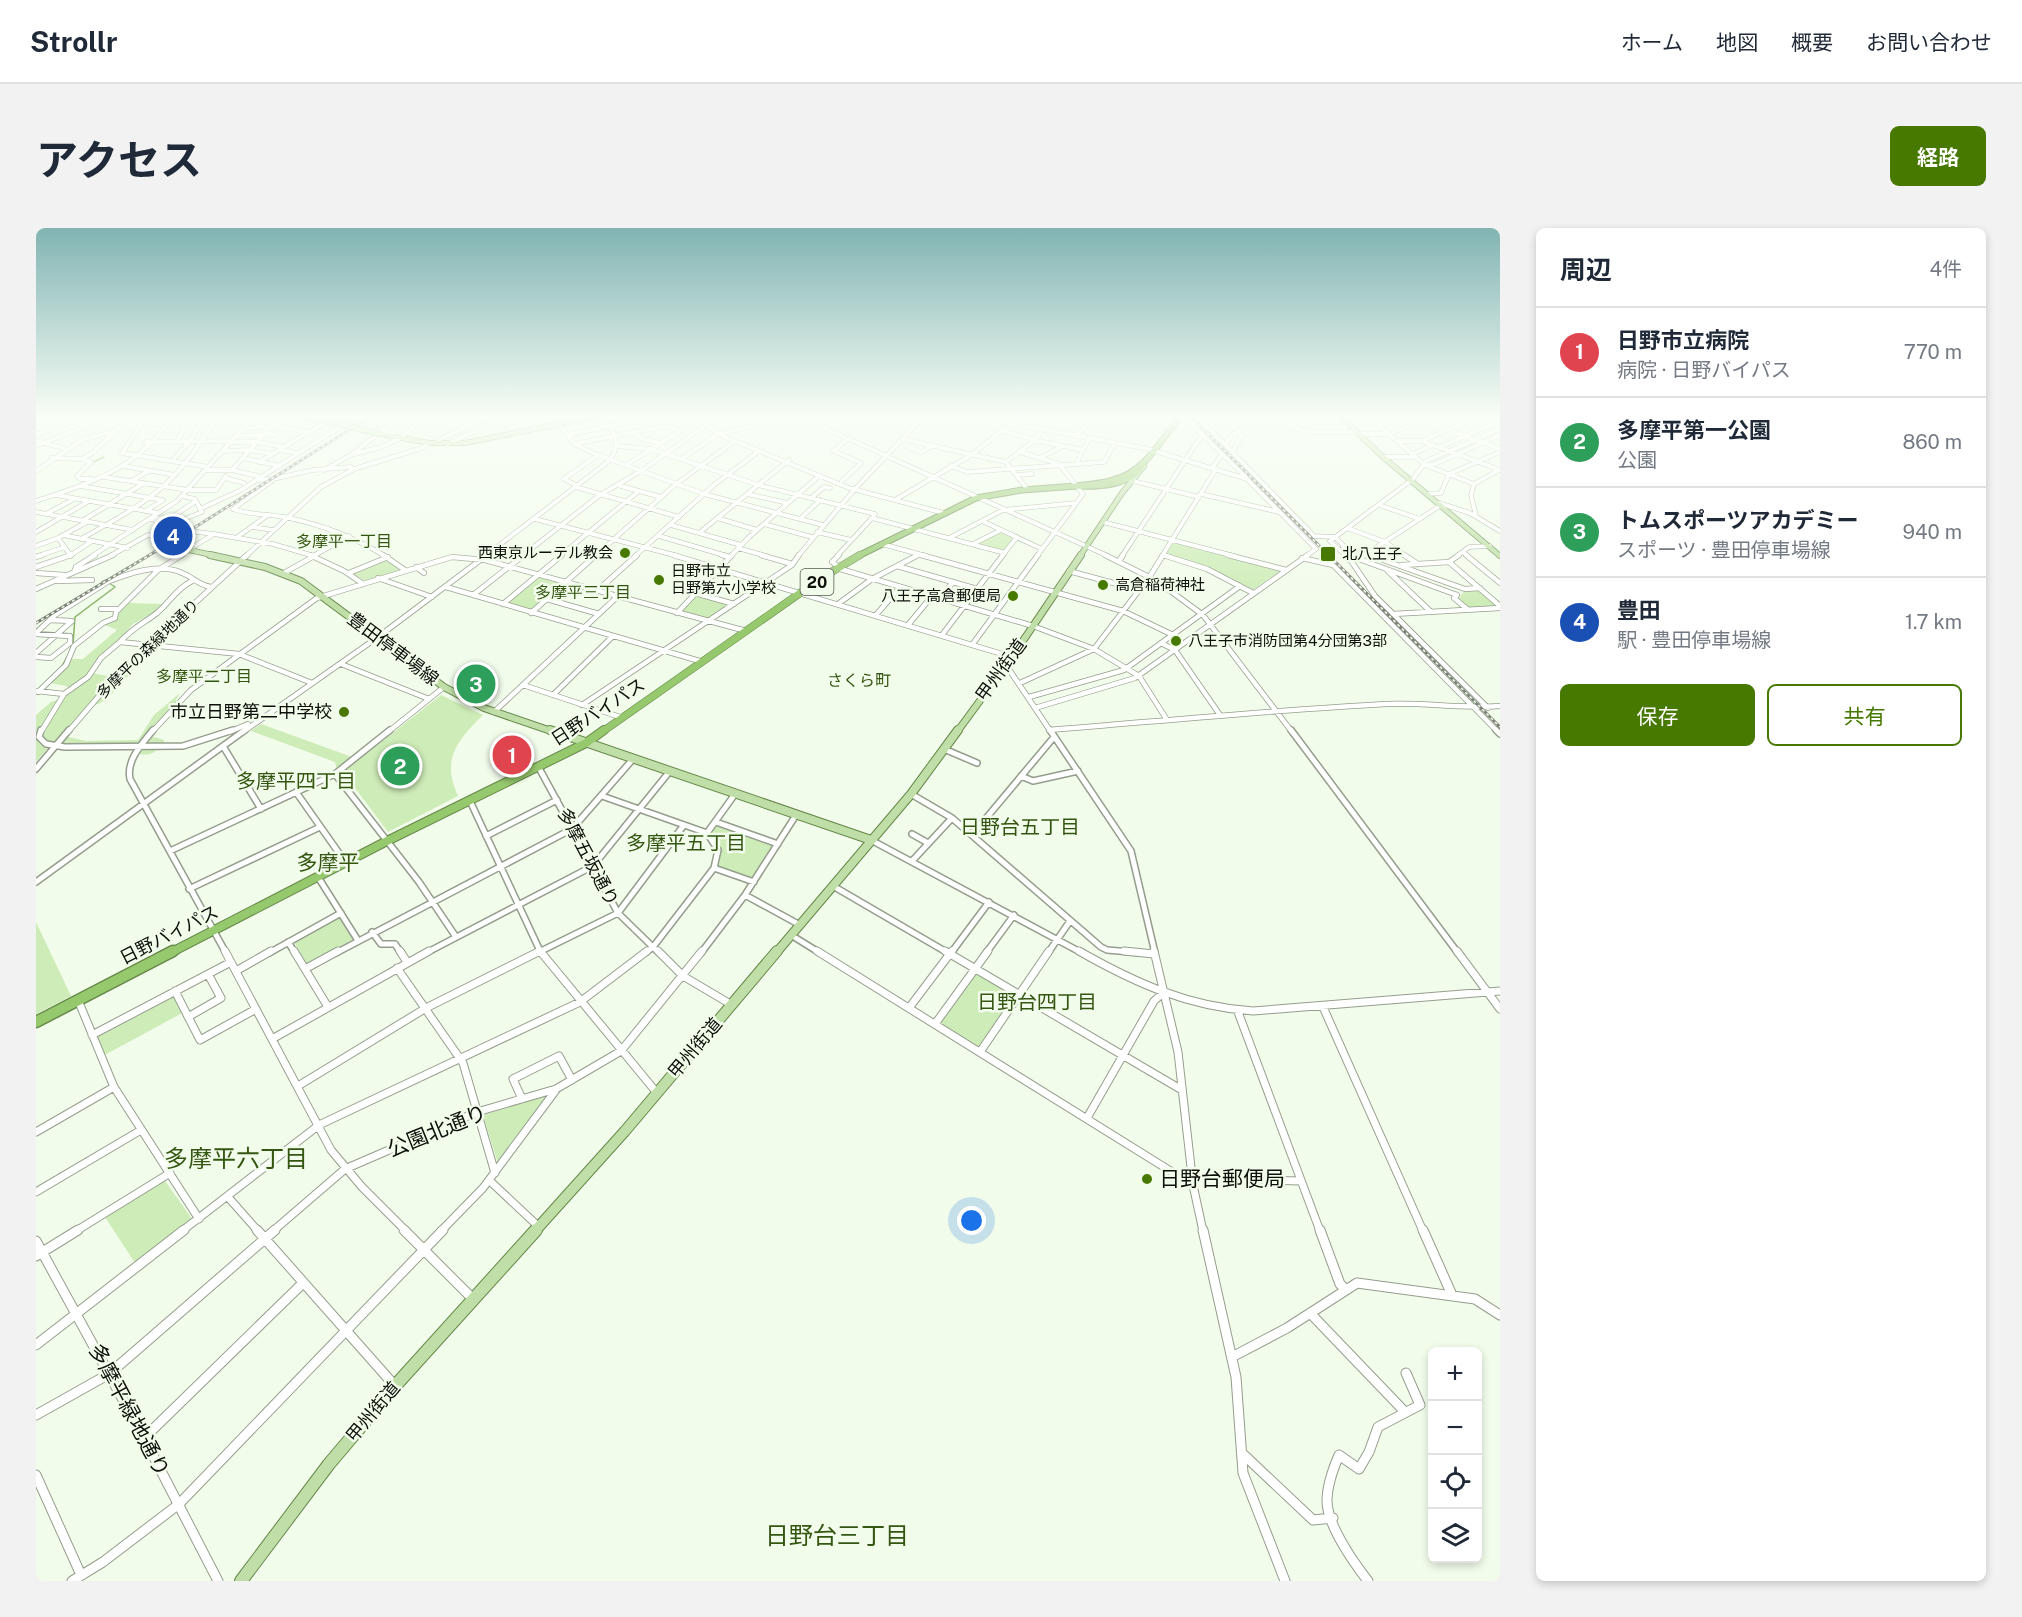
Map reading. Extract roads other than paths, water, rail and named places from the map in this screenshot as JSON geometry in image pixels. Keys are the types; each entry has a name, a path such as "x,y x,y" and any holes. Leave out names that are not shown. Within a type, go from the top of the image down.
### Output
{"highway":[{"name":"日野バイパス","path":"36,1022 586,743 838,567 913,528 976,498 1027,489 1077,486 1123,479"}],"main road":[{"path":"1117,481 1123,487 1122,493"},
{"name":"甲州街道","path":"241,1581 329,1464 394,1386 657,1093 911,794 1012,657 1102,522 1133,481"},
{"path":"1412,481 1500,556"},
{"name":"豊田停車場線","path":"189,550 284,573 322,595 444,687 494,712 871,840"}],"street":[{"path":"36,501 97,479"},
{"path":"118,479 188,490 216,489 224,479"},
{"path":"81,539 150,498 172,479"},
{"path":"74,572 76,567 151,519 182,496 197,479"},
{"path":"232,479 244,483"},
{"path":"200,509 257,480 276,479"},
{"name":"多摩平の森緑地通り","path":"36,769 108,684 273,530 333,479"},
{"path":"564,479 577,487 600,495 679,517"},
{"path":"36,882 223,746 236,733 262,718 378,637 587,479"},
{"path":"473,595 600,495 627,479"},
{"path":"663,479 704,494 823,525"},
{"path":"531,613 683,479"},
{"path":"597,591 723,479"},
{"path":"740,479 875,514 832,562 838,567 1033,626 1094,649 1139,676 1167,720"},
{"path":"699,533 765,479"},
{"path":"677,613 740,546 816,479"},
{"path":"828,479 855,489 944,513"},
{"path":"835,479 855,489"},
{"path":"842,482 845,479"},
{"path":"582,705 792,564 812,537 864,479"},
{"path":"895,500 931,479"},
{"path":"935,479 1150,576 1172,589 1201,614 1211,624 1500,1009"},
{"path":"1019,479 1027,489"},
{"path":"972,645 1083,494 1071,479"},
{"path":"1119,561 1172,479"},
{"path":"1020,683 1094,649 1150,576 1209,479"},
{"path":"1035,708 1139,676 1315,550 1315,547 1247,479"},
{"path":"1259,479 1314,536 1320,538 1333,538 1412,481"},
{"path":"1427,494 1441,493 1447,479"},
{"path":"1462,479 1474,484"},
{"path":"1476,516 1471,495 1474,484 1483,479"},
{"path":"273,480 233,509 287,518 349,536 388,557 405,570"},
{"path":"1133,481 1280,513"},
{"path":"36,546 58,538 144,483"},
{"path":"81,485 163,500 146,511"},
{"path":"617,485 661,497"},
{"path":"811,498 824,487 830,488"},
{"path":"36,532 110,491"},
{"path":"503,604 639,491"},
{"path":"747,494 788,503"},
{"path":"55,495 159,513"},
{"path":"36,512 154,536 202,512 196,501 182,496"},
{"path":"45,514 74,498"},
{"path":"800,519 820,500"},
{"path":"164,522 196,501"},
{"path":"949,538 1003,510 1076,503"},
{"path":"1359,559 1440,504 1476,516 1500,531"},
{"path":"1274,506 1284,505"},
{"path":"1379,505 1420,519"},
{"path":"236,538 269,515"},
{"path":"151,519 171,517 183,520"},
{"path":"717,518 757,530"},
{"path":"872,518 1005,553"},
{"path":"151,519 175,524"},
{"path":"535,519 647,547 1012,657"},
{"path":"982,521 1042,549"},
{"path":"1102,522 1286,570"},
{"path":"764,524 812,537"},
{"path":"1488,524 1500,535"},
{"path":"671,525 792,564"},
{"path":"252,527 273,530"},
{"path":"1347,528 1385,542 1419,564"},
{"path":"973,544 1001,530"},
{"path":"197,532 260,542 314,555 349,573 362,583"},
{"path":"817,532 851,540"},
{"path":"36,655 51,658 103,623 115,618 119,609 158,570 214,534"},
{"path":"63,535 128,548"},
{"path":"36,589 128,548 148,535"},
{"path":"284,573 349,536"},
{"path":"659,536 729,557"},
{"path":"501,537 508,539"},
{"path":"942,636 1017,537"},
{"path":"58,538 71,555"},
{"path":"1333,538 1342,546 1356,552 1465,589 1480,588"},
{"path":"1333,538 1337,548 1360,572 1365,584 1488,708"},
{"path":"36,567 71,555 92,541"},
{"path":"882,544 1123,610 1173,635"},
{"path":"1337,548 1342,546"},
{"path":"1342,546 1348,558"},
{"path":"1394,572 1400,566 1449,562 1468,547 1490,546"},
{"path":"36,557 65,547"},
{"path":"1463,552 1500,583"},
{"path":"838,604 872,579 919,554"},
{"path":"1163,555 1207,569 1253,593"},
{"path":"349,573 388,557"},
{"path":"473,1299 345,1170 331,1150 214,930 142,803 129,770 132,761 176,704 191,690 322,595 452,557 481,559 540,574 746,632"},
{"path":"1302,558 1333,565 1500,734"},
{"path":"1348,558 1359,559 1457,595"},
{"path":"1449,562 1500,607"},
{"path":"896,566 977,589"},
{"path":"416,567 424,573"},
{"path":"1386,569 1431,612"},
{"path":"36,634 50,620 107,582 158,570 177,571 197,585 211,587"},
{"path":"1069,571 1139,590"},
{"path":"36,573 68,575"},
{"path":"378,578 432,597"},
{"path":"53,582 92,580"},
{"path":"192,580 174,592 163,608 136,624 101,658 92,673 64,694 39,733 42,741 56,746 141,748 183,746 236,733"},
{"path":"953,582 946,591 970,598"},
{"path":"1029,697 1126,668 1240,586"},
{"path":"446,587 703,662"},
{"path":"876,615 900,587"},
{"path":"1465,589 1454,598 1468,610"},
{"path":"695,593 734,604"},
{"path":"494,712 618,596"},
{"path":"909,625 932,596"},
{"path":"547,599 599,614"},
{"path":"1393,614 1500,607"},
{"path":"101,609 119,609"},
{"path":"36,655 72,621 50,620"},
{"path":"36,634 70,636 74,653 57,674 37,692"},
{"path":"553,695 613,636"},
{"path":"120,642 239,654 312,683"},
{"path":"1161,643 1175,650 1220,716"},
{"path":"341,664 429,699"},
{"path":"1006,665 1131,851 1178,1052 1193,1185 1232,1357 1243,1473 1285,1581"},
{"path":"523,685 623,718"},
{"path":"170,851 335,774 444,687"},
{"path":"37,692 64,694"},
{"path":"1049,730 1276,710 1394,703 1475,709 1500,706"},
{"path":"972,835 1054,737"},
{"path":"223,746 261,809"},
{"path":"944,749 977,764"},
{"path":"304,969 357,939 572,829 633,759"},
{"name":"多摩五坂通り","path":"538,768 618,913 683,976 732,1005"},
{"path":"272,1039 408,962 593,866 670,771"},
{"path":"1021,776 1033,781 1078,771"},
{"path":"335,774 433,901 456,937"},
{"path":"296,792 346,863"},
{"path":"707,833 735,794"},
{"path":"911,794 952,818 1070,921 1107,950 1154,954"},
{"path":"36,1345 319,1125 580,1002 653,947 714,868 718,850 707,833 602,796"},
{"path":"486,836 557,800"},
{"path":"471,801 540,952 657,1093"},
{"name":"公園北通り","path":"36,1415 109,1374 345,1170 477,1112 556,1089 621,1051 746,895 796,815"},
{"path":"913,860 952,818"},
{"path":"716,822 778,844"},
{"path":"298,1086 426,1008 618,913 684,825"},
{"path":"189,889 320,827"},
{"path":"912,834 928,843"},
{"path":"871,840 913,860 1130,978 1164,993 1238,1012 1323,1007 1500,991"},
{"path":"714,868 754,882"},
{"path":"318,877 357,939"},
{"path":"833,886 1182,1090"},
{"path":"746,895 800,925"},
{"path":"909,1008 990,902"},
{"path":"236,971 341,913"},
{"path":"935,1024 1014,915"},
{"path":"980,1052 1070,921"},
{"path":"372,932 381,944 395,944 408,962"},
{"path":"791,935 1193,1185"},
{"path":"288,942 328,1007"},
{"path":"92,1035 231,962"},
{"path":"397,968 461,1059 477,1112 492,1177 538,1226"},
{"path":"188,1017 221,998 208,974"},
{"path":"175,991 200,1040 256,1009"},
{"path":"1087,1118 1154,1001 1164,993"},
{"path":"78,1000 114,1088 199,1219"},
{"path":"1323,1007 1452,1295"},
{"path":"1238,1012 1340,1284 1345,1289"},
{"path":"522,1099 513,1080 560,1056 572,1080"},
{"path":"36,1132 114,1088"},
{"path":"72,1581 103,1562 178,1504 425,1250 492,1177 556,1089"},
{"path":"36,1192 141,1130"},
{"path":"39,1254 170,1173"},
{"path":"1262,1180 1301,1181"},
{"path":"228,1197 394,1386"},
{"name":"多摩平緑地通り","path":"36,1240 39,1254 77,1313 218,1581"},
{"path":"144,1437 303,1282"},
{"path":"1232,1357 1249,1350 1358,1283 1475,1299 1500,1315"},
{"path":"1310,1313 1405,1412"},
{"path":"1368,1581 1353,1563 1327,1505 1332,1470 1340,1455 1359,1469 1369,1452 1378,1427 1420,1405 1406,1373"},
{"path":"1242,1453 1313,1520 1333,1518"},
{"path":"36,1475 81,1575"}],"waterway":[{"path":"73,644 75,617 115,587 109,583"},
{"path":"62,666 67,657"}],"railway":[{"path":"36,623 271,479"},
{"path":"1253,479 1500,727"}],"place":[{"name":"豊田","path":"173,536"},
{"name":"西東京ルーテル教会","path":"625,553"},
{"name":"北八王子","path":"1328,554"},
{"name":"日野市立 日野第六小学校","path":"659,580"},
{"name":"高倉稲荷神社","path":"1103,585"},
{"name":"八王子高倉郵便局","path":"1013,596"},
{"name":"八王子市消防団第4分団第3部","path":"1176,641"},
{"name":"トムスポーツアカデミー","path":"476,684"},
{"name":"市立日野第二中学校","path":"344,712"},
{"name":"日野市立病院","path":"512,755"},
{"name":"多摩平第一公園","path":"400,766"},
{"name":"日野台郵便局","path":"1147,1179"}],"district":[{"name":"多摩平一丁目","path":"344,541"},
{"name":"多摩平三丁目","path":"583,592"},
{"name":"多摩平二丁目","path":"204,676"},
{"name":"さくら町","path":"859,680"},
{"name":"多摩平四丁目","path":"296,781"},
{"name":"日野台五丁目","path":"1020,827"},
{"name":"多摩平五丁目","path":"686,843"},
{"name":"多摩平","path":"328,863"},
{"name":"日野台四丁目","path":"1037,1002"},
{"name":"多摩平六丁目","path":"236,1159"},
{"name":"日野台三丁目","path":"837,1536"}]}
